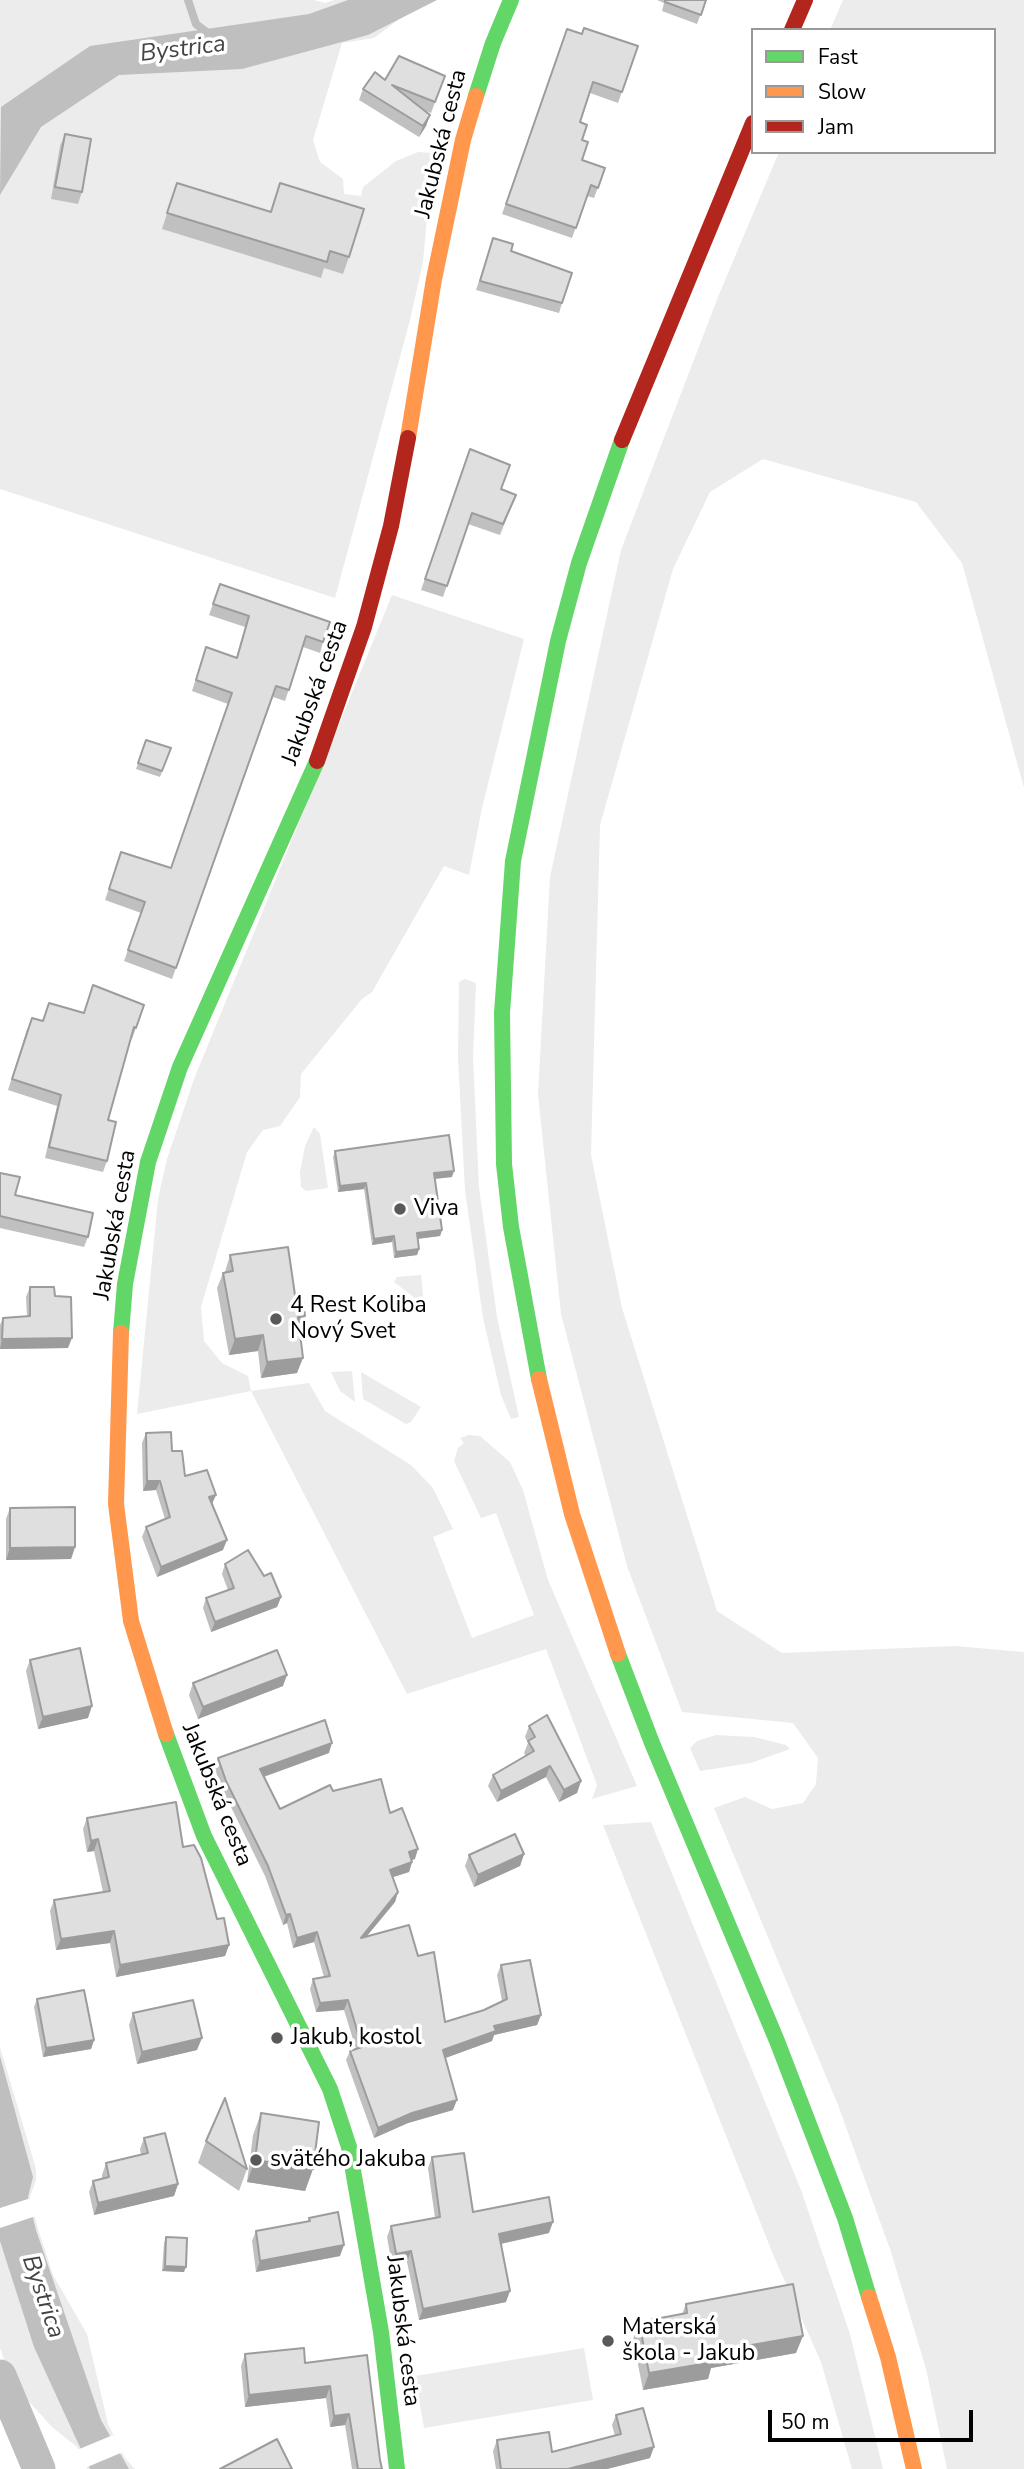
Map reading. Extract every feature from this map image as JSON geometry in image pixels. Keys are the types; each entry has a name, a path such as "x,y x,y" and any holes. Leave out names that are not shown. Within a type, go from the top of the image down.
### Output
{"street":[{"name":"Jakubská cesta","path":"397,2469 382,2332 349,2147 330,2089 204,1836 175,1762 131,1621 116,1504 120,1351 125,1284 148,1162 180,1068 324,744 364,628 391,526 436,266 463,140 493,43 511,0"},
{"path":"793,28 805,0"},
{"path":"751,128 609,471 579,563 545,697 513,861 502,1013 504,1164 510,1227 527,1323 572,1514 600,1606 659,1758 777,2041 845,2218 888,2357 914,2469"},
{"path":"0,2376 29,2461"}],"shaded area":[{"path":"0,0 314,0 325,3 334,0 425,0 374,38 342,43 313,140 320,162 343,179 344,194 361,196 363,187 396,161 418,152 434,153 441,162 437,187 428,206 423,262 410,320 335,598 0,489"},
{"path":"843,0 1024,0 1024,788 962,563 916,502 763,459 710,492 673,569 600,825 591,1155 622,1308 717,1611 782,1653 955,1646 1024,1652 1024,2469 947,2469 926,2369 891,2252 838,2105 714,1808 745,1797 772,1809 803,1803 816,1784 818,1758 793,1723 682,1712 627,1566 561,1314 538,1094 550,877 621,550 718,297 778,154 996,154 996,28 831,28"},
{"path":"392,595 524,639 482,808 469,875 444,866 372,992 362,999 301,1074 300,1097 280,1126 263,1130 247,1152 201,1307 204,1341 222,1363 248,1376 251,1391 137,1414 158,1199 167,1159 194,1079"},
{"path":"465,979 476,983 473,1057 479,1188 497,1317 519,1417 511,1419 501,1395 483,1318 465,1190 458,1058 459,982"},
{"path":"314,1127 320,1134 328,1188 306,1191 301,1187 300,1172 305,1146"},
{"path":"421,1275 424,1305 394,1282 397,1277"},
{"path":"352,1371 355,1402 340,1391 331,1372"},
{"path":"361,1372 421,1407 411,1422 406,1424 363,1399"},
{"path":"309,1383 325,1411 411,1465 433,1488 453,1529 433,1537 472,1638 534,1615 496,1513 481,1518 454,1461 458,1448 464,1443 460,1438 469,1435 480,1436 510,1462 523,1490 548,1580 637,1786 592,1799 597,1785 546,1649 407,1694 251,1391"},
{"path":"716,1735 754,1737 786,1745 790,1749 751,1763 700,1771 690,1748 697,1741"},
{"path":"651,1822 801,2190 850,2334 883,2469 852,2469 821,2362 774,2257 603,1825"},
{"path":"0,2047 36,2169 36,2180 30,2197 38,2229 53,2275 87,2334 108,2424 125,2458 135,2469 87,2469 77,2447 52,2427 12,2383 0,2348"},
{"path":"584,2348 593,2400 424,2428 415,2376"}],"water":[{"name":"Bystrica","path":"348,0 437,0 368,35 242,69 119,75 41,127 0,195 1,107 90,46 309,14"},
{"name":"Bystrica","path":"0,2056 33,2177 28,2197 36,2230 101,2420 129,2469 90,2469 34,2347 0,2241"}],"pier":[{"path":"31,2198 36,2216 0,2228 0,2208"},
{"path":"113,2435 123,2452 85,2468 77,2450"}],"building":[{"path":"665,0 706,0 701,15"},
{"path":"584,28 638,46 622,92 593,82 580,122 587,125 582,140 588,142 582,160 605,168 598,188 591,185 576,228 506,204 567,29 582,34"},
{"path":"399,56 445,76 435,102 392,85 430,115 423,126 363,89 375,72 385,80"},
{"path":"65,134 91,139 82,192 55,187"},
{"path":"177,183 271,212 280,183 364,209 349,257 330,251 327,262 167,213"},
{"path":"493,238 513,244 511,251 572,273 562,303 480,281"},
{"path":"470,449 510,465 501,489 516,495 503,524 472,513 447,586 425,579"},
{"path":"220,584 330,622 323,642 306,636 289,690 276,686 176,968 128,950 145,902 109,889 121,852 171,868 232,693 196,680 206,647 237,658 249,616 213,604"},
{"path":"146,740 171,748 162,771 138,763"},
{"path":"93,985 144,1005 136,1028 134,1027 108,1120 116,1122 107,1161 49,1147 61,1095 12,1079 32,1018 43,1021 49,1003 84,1013"},
{"path":"449,1135 454,1171 434,1173 442,1230 417,1233 419,1249 396,1252 394,1236 374,1239 366,1183 340,1186 335,1151"},
{"path":"0,1173 20,1177 15,1195 93,1213 88,1237 0,1216"},
{"name":"4 Rest Koliba Nový Svet","path":"288,1247 295,1295 302,1294 305,1316 298,1317 303,1358 267,1362 263,1335 235,1339 223,1273 233,1271 230,1255"},
{"path":"30,1287 54,1287 55,1296 71,1297 72,1338 2,1339 3,1318 30,1316"},
{"path":"171,1432 172,1451 182,1451 185,1476 207,1470 216,1495 209,1497 227,1540 161,1567 146,1527 170,1517 160,1481 147,1481 146,1433"},
{"path":"75,1507 75,1547 10,1548 10,1508"},
{"path":"248,1550 264,1576 271,1573 281,1597 215,1622 206,1598 234,1588 225,1564"},
{"path":"80,1648 92,1706 43,1717 30,1660"},
{"path":"277,1650 287,1675 203,1707 193,1683"},
{"path":"547,1715 581,1781 564,1790 550,1766 501,1791 493,1775 534,1751 528,1741 535,1737 529,1726"},
{"path":"325,1720 332,1743 260,1769 280,1809 330,1785 333,1791 381,1779 390,1813 402,1808 418,1849 409,1852 412,1862 390,1870 398,1892 361,1938 409,1925 418,1956 434,1952 445,2022 484,2010 507,1999 501,1965 530,1960 541,2015 494,2026 496,2031 443,2050 457,2100 412,2113 378,2128 350,2051 362,2047 348,2000 320,2003 313,1979 330,1976 317,1932 297,1938 290,1914 286,1915 268,1866 226,1781 218,1758"},
{"path":"176,1802 183,1847 194,1845 201,1858 217,1919 224,1918 229,1945 120,1965 114,1931 61,1939 54,1900 110,1891 98,1839 91,1841 87,1818"},
{"path":"515,1834 524,1854 478,1875 469,1855"},
{"path":"84,1990 94,2040 46,2048 37,1999"},
{"path":"193,2000 202,2038 142,2052 133,2013"},
{"path":"225,2098 247,2169 206,2141"},
{"path":"261,2113 319,2122 313,2169 255,2160"},
{"path":"165,2133 178,2184 98,2203 93,2181 109,2177 106,2163 148,2153 144,2138"},
{"path":"464,2153 473,2212 549,2197 553,2222 499,2234 510,2291 423,2309 411,2251 396,2254 391,2226 440,2217 432,2157"},
{"path":"338,2212 344,2245 260,2261 256,2231 310,2221 309,2218"},
{"path":"166,2237 187,2238 186,2267 165,2266"},
{"path":"793,2284 803,2336 712,2352 714,2362 649,2373 639,2322 687,2313 686,2304"},
{"path":"304,2348 305,2363 367,2355 382,2469 358,2469 349,2414 334,2416 330,2386 249,2395 245,2354"},
{"path":"643,2408 654,2447 568,2469 501,2469 497,2440 549,2432 552,2452 621,2434 616,2415"},
{"path":"277,2439 292,2469 220,2469"}],"waterway":[{"name":"Bystrica","path":"188,0 196,24 209,34"}],"traffic: fast":[{"path":"476,96 493,43 511,0"},
{"path":"539,1379 511,1227 504,1164 502,1013 513,861 558,641 579,563 622,440"},
{"path":"121,1333 125,1284 148,1162 180,1067 317,761"},
{"path":"618,1654 652,1743 777,2041 845,2218 869,2297"},
{"path":"166,1734 204,1836 330,2089 349,2147 381,2332 397,2469"}],"traffic: slow":[{"path":"408,438 434,279 463,140 476,96"},
{"path":"121,1333 116,1504 131,1621 166,1734"},
{"path":"539,1379 572,1514 618,1654"},
{"path":"869,2297 888,2357 914,2469"}],"traffic: jam":[{"path":"793,28 805,0"},
{"path":"622,440 751,128"},
{"path":"317,761 364,627 391,526 408,438"}],"place":[{"name":"Viva","path":"400,1209"},
{"name":"4 Rest Koliba Nový Svet","path":"276,1319"},
{"name":"Jakub, kostol","path":"277,2038"},
{"name":"svätého Jakuba","path":"256,2160"},
{"name":"Materská škola - Jakub","path":"608,2341"}]}
